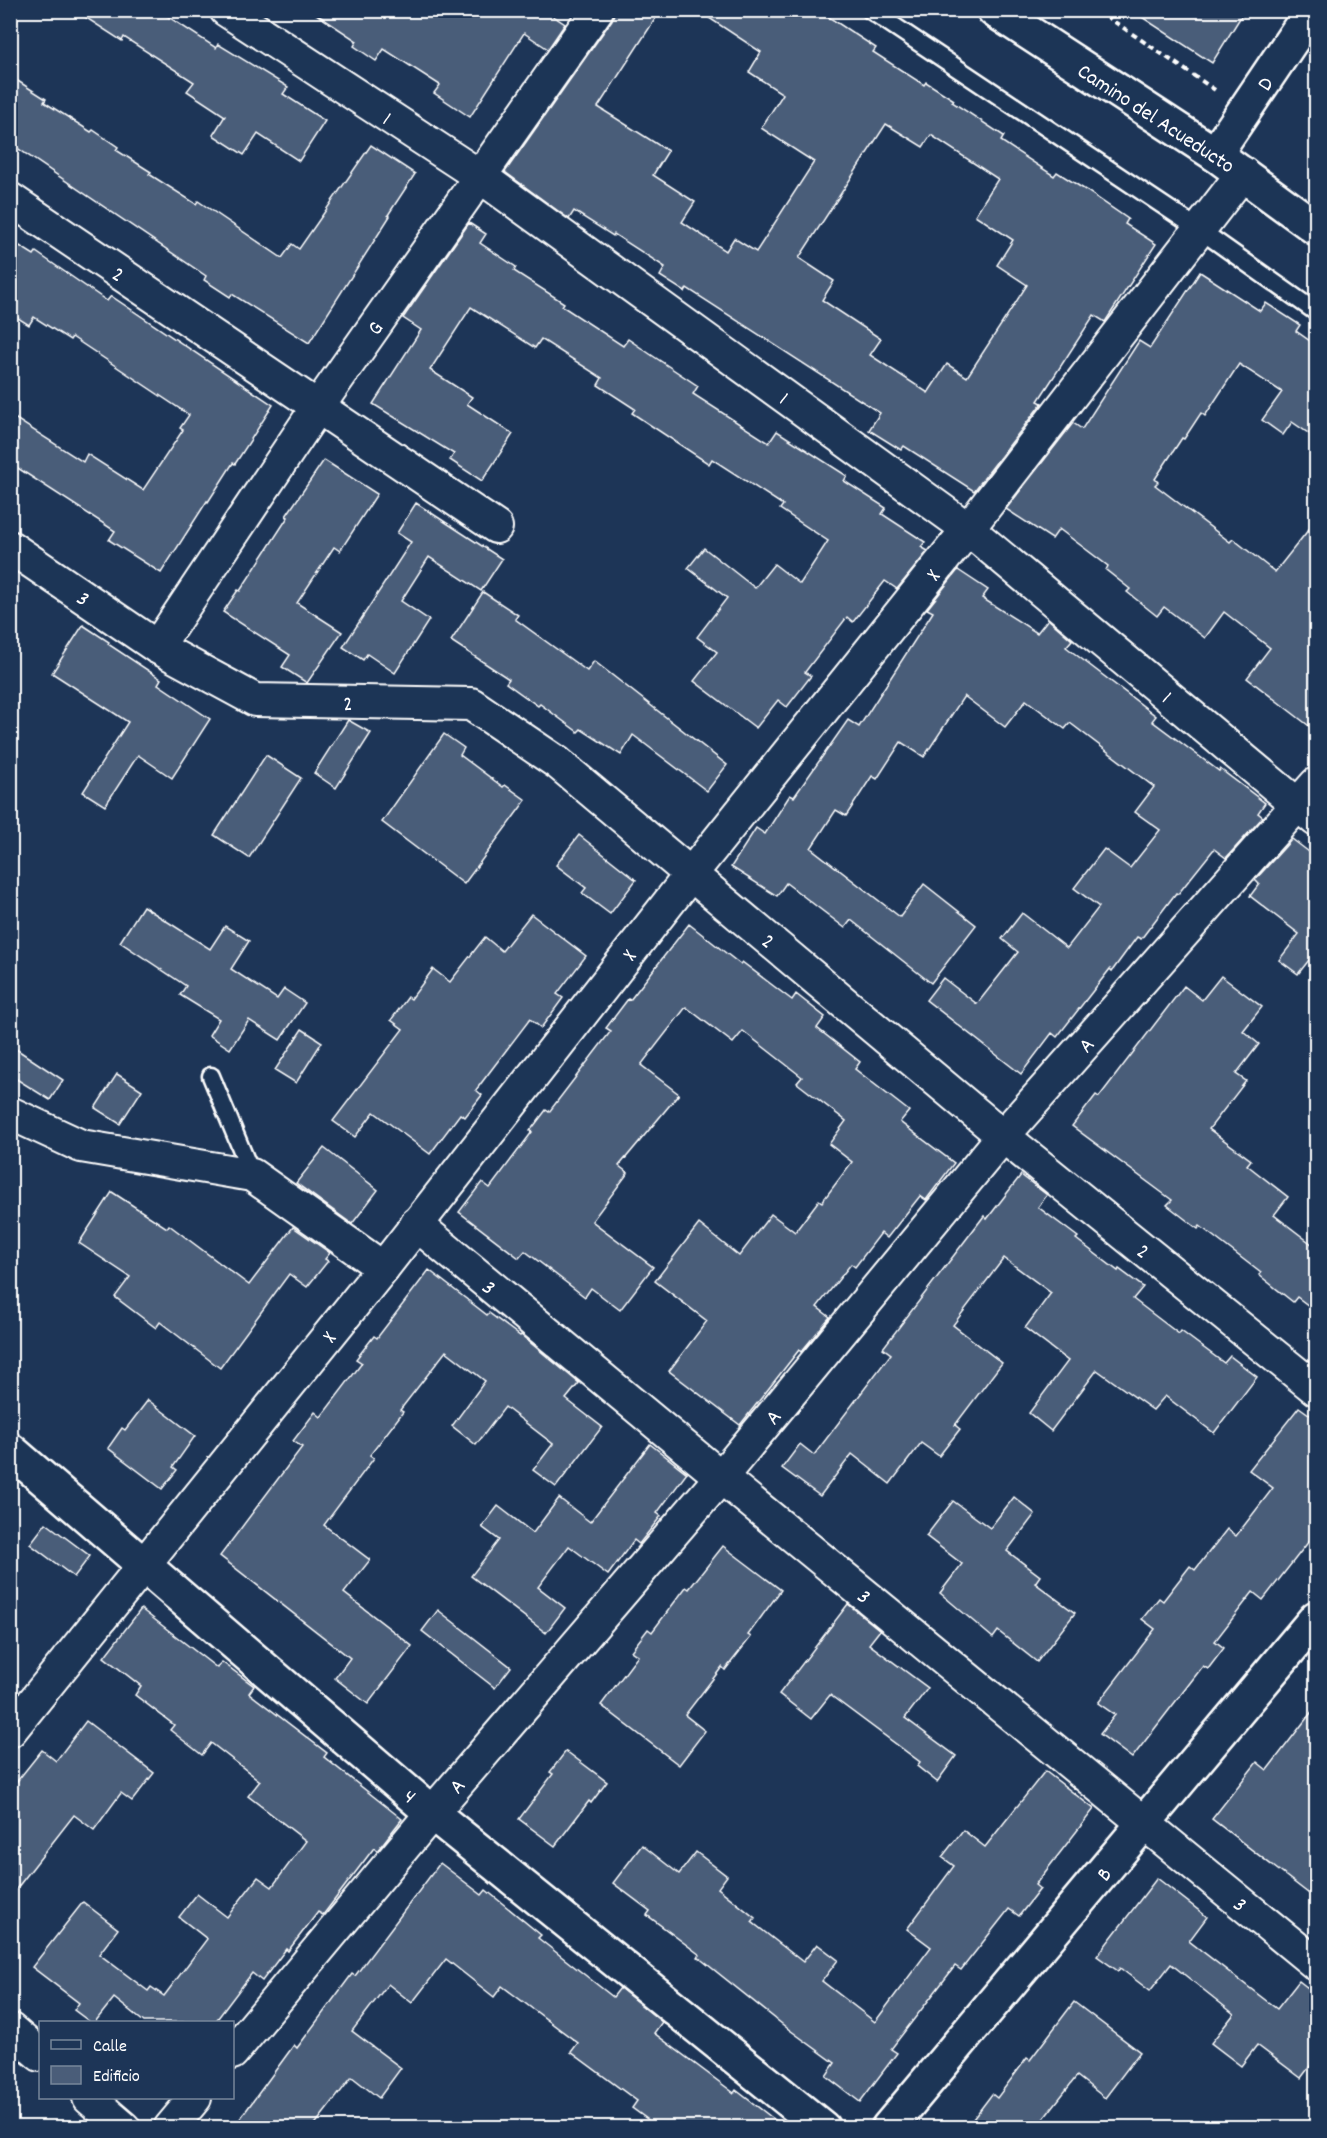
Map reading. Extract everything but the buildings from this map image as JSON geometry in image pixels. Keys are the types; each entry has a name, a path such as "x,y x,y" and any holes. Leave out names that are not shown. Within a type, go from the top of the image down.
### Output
{"street":[{"name":"1","path":"226,10 481,177 968,529 1310,803"},
{"name":"G","path":"157,647 317,408 597,10"},
{"name":"Camino del Acueducto","path":"994,10 1215,154 1317,228"},
{"name":"D","path":"1215,154 1312,10"},
{"name":"X","path":"10,1731 383,1268 691,874 968,529 1243,173"},
{"name":"2","path":"10,200 496,528"},
{"name":"3","path":"10,548 157,647"},
{"name":"2","path":"157,647 255,700 471,704 558,763 1003,1136 1317,1389"},
{"name":"A","path":"234,2051 432,1813 721,1478 1003,1136 1310,803"},
{"path":"10,1113 81,1146 252,1175 383,1268"},
{"name":"3","path":"416,1224 721,1478 1317,1964"},
{"name":"4","path":"10,1450 432,1813 822,2127"},
{"name":"B","path":"888,2127 1317,1617"},
{"path":"10,2029 39,2054"},
{"path":"91,2099 124,2127"},
{"path":"170,2127 193,2099"}],"lane":[{"path":"870,10 1200,230 1317,312"},
{"path":"211,1076 252,1175"}],"path":[{"path":"1097,10 1246,111"}]}
